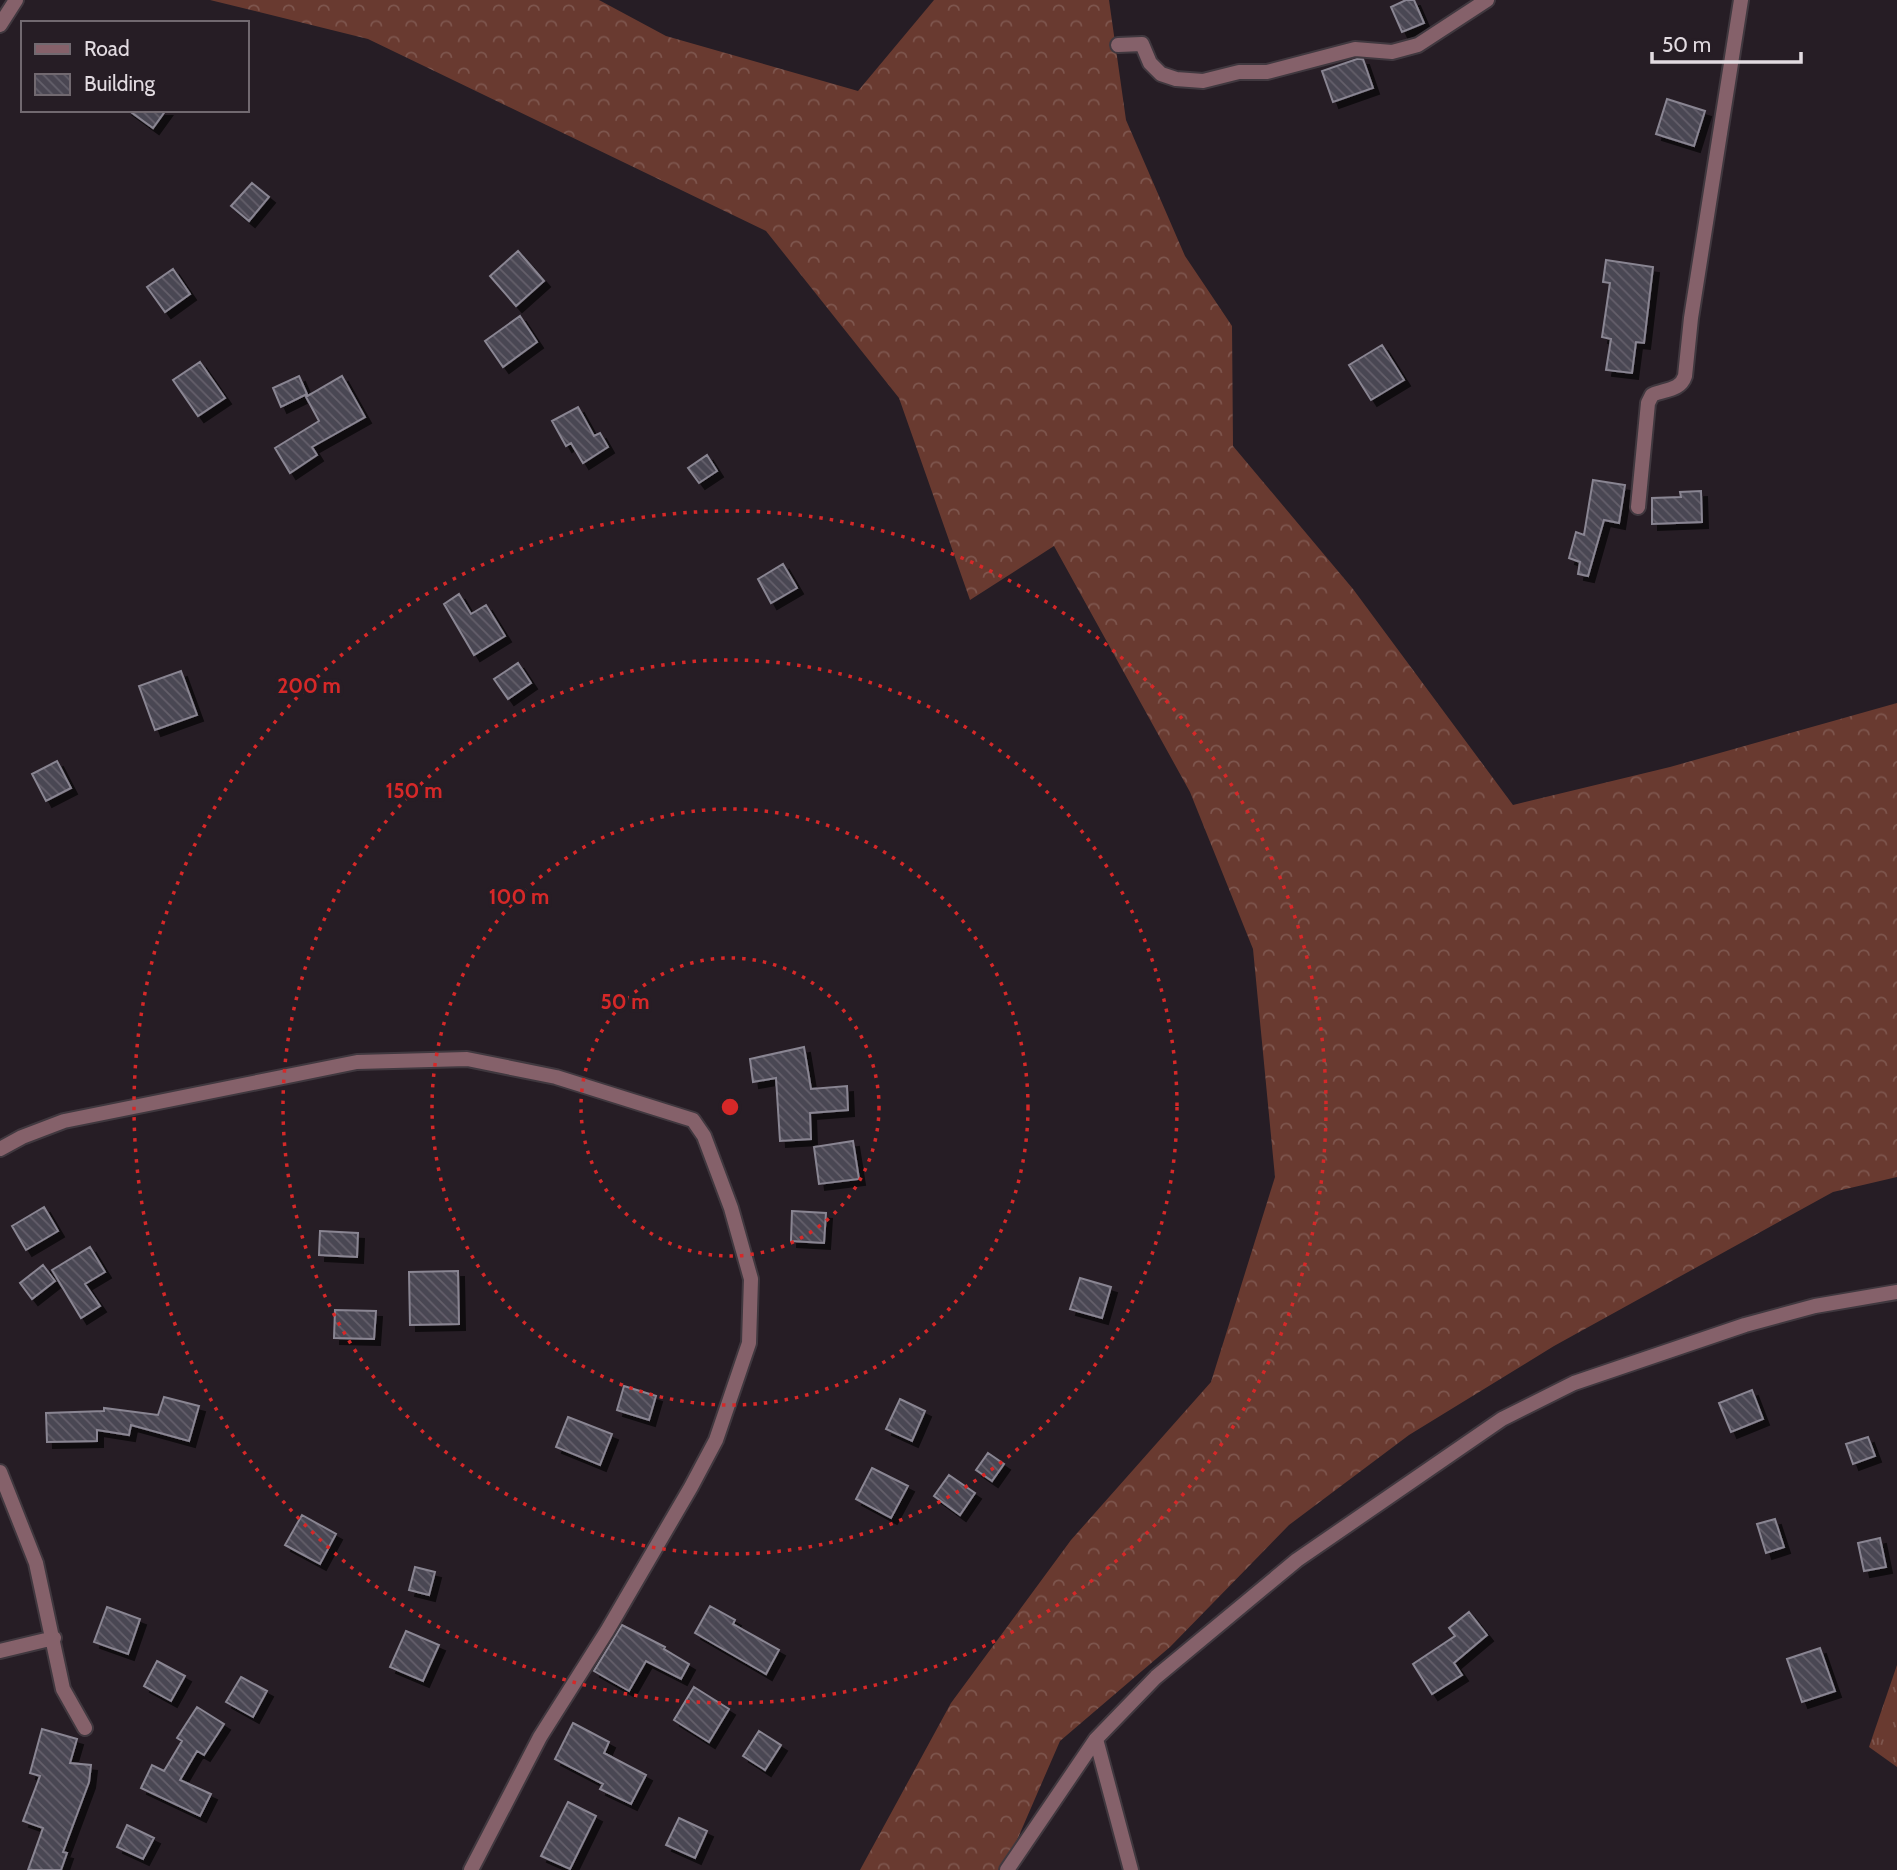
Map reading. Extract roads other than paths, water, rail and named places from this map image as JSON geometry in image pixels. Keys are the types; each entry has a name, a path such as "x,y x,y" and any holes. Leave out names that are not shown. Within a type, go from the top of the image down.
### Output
{"street":[{"path":"0,25 16,0"},
{"path":"1118,45 1142,44 1150,63 1161,74 1176,79 1203,80 1239,72 1267,72 1356,49 1392,52 1418,45 1487,0"},
{"path":"1638,507 1648,403 1652,395 1683,383 1685,376 1690,318 1741,0"},
{"path":"0,1149 22,1137 64,1122 357,1062 467,1059 556,1077 693,1120 704,1136 731,1208 751,1279 749,1343 716,1440 607,1631 540,1737 471,1870"},
{"path":"1007,1870 1096,1738 1156,1677 1297,1560 1502,1419 1574,1383 1745,1325 1815,1306 1897,1292"},
{"path":"0,1472 36,1563 63,1689 85,1728"},
{"path":"0,1651 54,1638"},
{"path":"1096,1738 1131,1870"}]}
